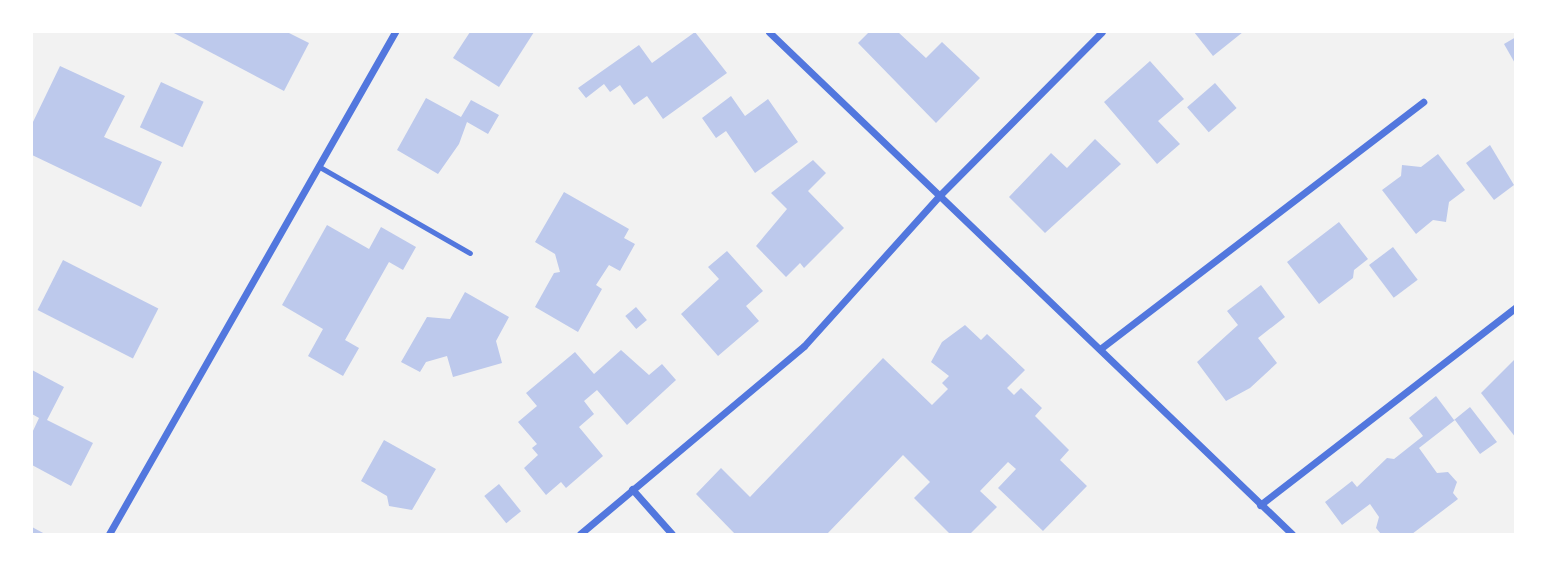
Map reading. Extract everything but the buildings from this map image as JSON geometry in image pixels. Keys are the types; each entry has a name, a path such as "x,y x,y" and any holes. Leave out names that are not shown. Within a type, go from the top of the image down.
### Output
{"street":[{"path":"108,534 395,32"},
{"path":"769,32 1292,534"},
{"path":"580,534 804,346 939,196 1102,32"},
{"path":"1100,349 1423,102"},
{"path":"1260,505 1516,307"},
{"path":"632,489 672,534"}],"lane":[{"path":"318,166 470,253"}]}
